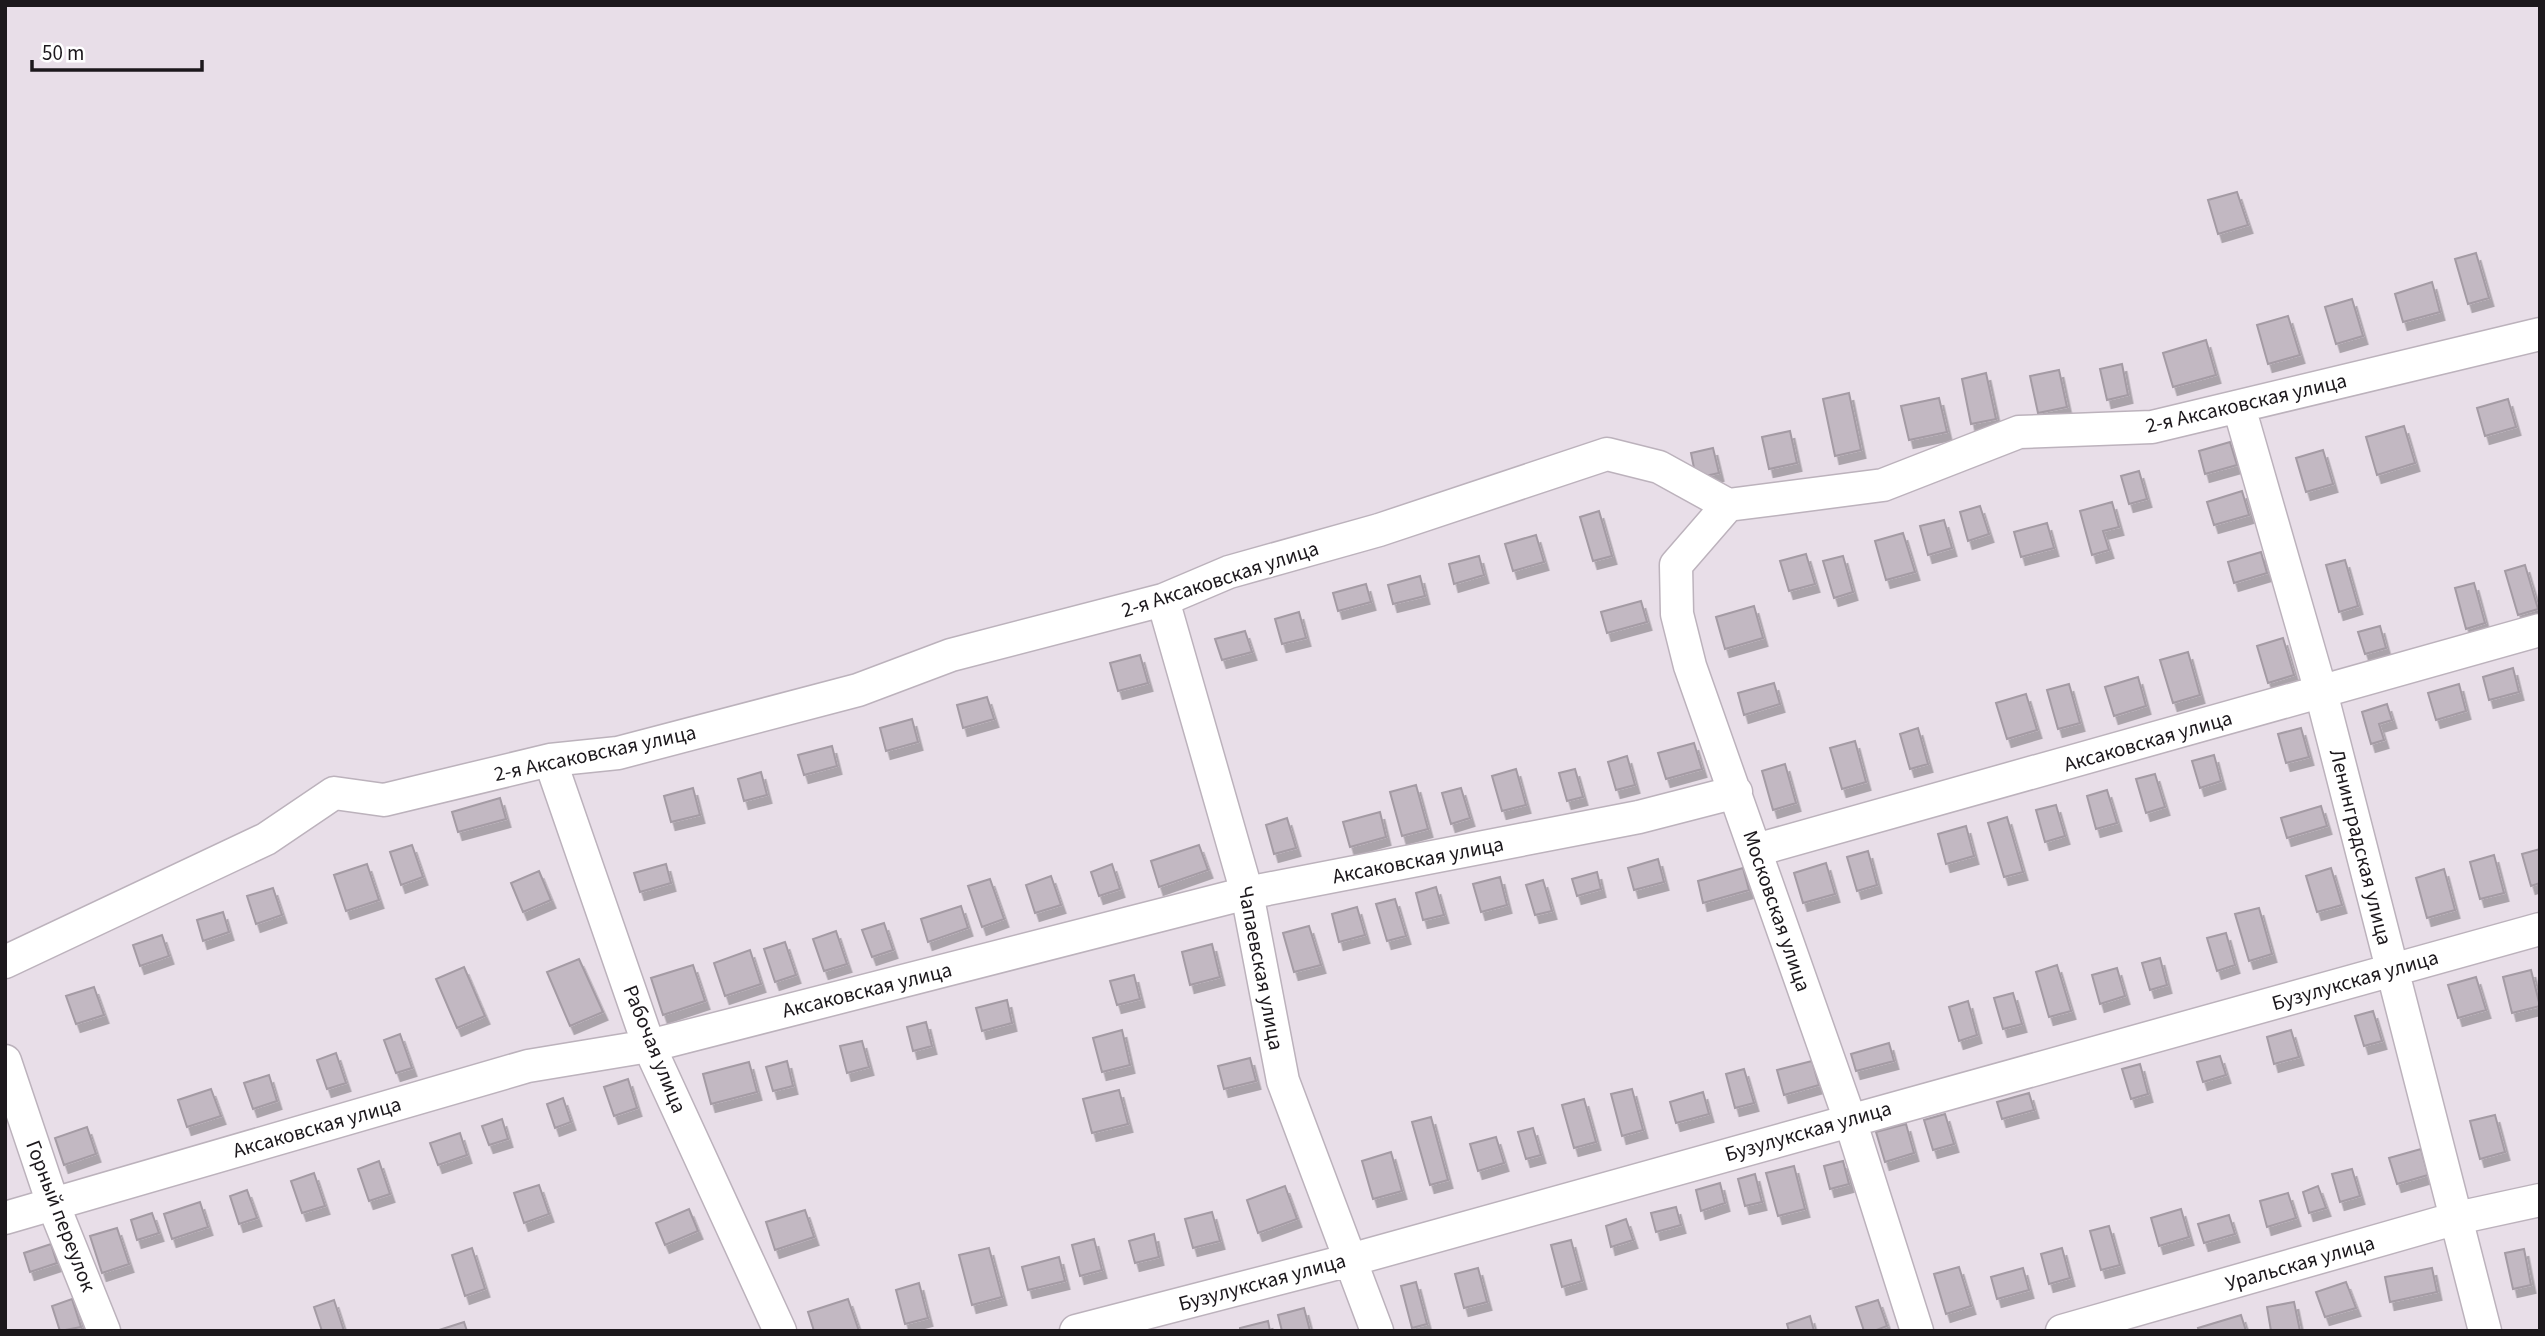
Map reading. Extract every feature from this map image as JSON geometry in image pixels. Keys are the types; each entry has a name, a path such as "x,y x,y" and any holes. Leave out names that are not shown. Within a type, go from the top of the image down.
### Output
{"street":[{"name":"2-я Аксаковская улица","path":"5,962 266,839 334,793 384,800 550,760 618,753 845,694 951,655 1163,600 1229,572 1379,530 1607,454 1659,467 1728,505 1883,485 2019,432 2152,427 2540,334"},
{"name":"Ленинградская улица","path":"2239,407 2321,692 2485,1331"},
{"name":"Московская улица","path":"1728,505 1676,565 1677,614 1690,666 1850,1120 1917,1331"},
{"name":"Чапаевская улица","path":"1163,600 1247,893 1283,1081 1377,1331"},
{"name":"Аксаковская улица","path":"1756,850 2540,630"},
{"name":"Рабочая улица","path":"550,760 649,1046 780,1331"},
{"name":"Аксаковская улица","path":"5,1218 528,1066 649,1046 1247,893 1639,817 1736,792"},
{"name":"Бузулукская улица","path":"1076,1331 1350,1260 2540,929"},
{"name":"Горный переулок","path":"5,1061 53,1204 104,1331"},
{"name":"Уральская улица","path":"2062,1331 2457,1218 2540,1200"}],"building":[{"path":"2237,192 2248,225 2218,234 2208,200"},
{"path":"2476,253 2489,298 2468,304 2455,259"},
{"path":"2432,282 2440,312 2403,322 2395,294"},
{"path":"2352,299 2363,336 2336,344 2325,307"},
{"path":"2288,316 2300,355 2268,364 2257,325"},
{"path":"2206,340 2216,375 2173,387 2163,353"},
{"path":"2122,364 2128,395 2107,400 2100,369"},
{"path":"2059,370 2067,407 2038,413 2030,376"},
{"path":"1986,373 1996,419 1971,424 1962,379"},
{"path":"1849,393 1861,450 1835,456 1823,399"},
{"path":"1939,398 1947,432 1909,440 1901,406"},
{"path":"2508,399 2516,427 2485,436 2477,408"},
{"path":"2404,426 2415,463 2377,475 2366,437"},
{"path":"1790,431 1797,463 1769,469 1762,437"},
{"path":"2230,442 2237,465 2205,474 2199,451"},
{"path":"1713,448 1719,473 1696,478 1691,453"},
{"path":"2323,450 2333,484 2306,492 2296,458"},
{"path":"2139,471 2147,499 2129,504 2121,476"},
{"path":"2242,491 2249,515 2214,525 2207,502"},
{"path":"2112,502 2119,527 2103,531 2109,550 2092,555 2080,511"},
{"path":"1980,506 1989,534 1968,541 1960,512"},
{"path":"1599,511 1612,556 1593,561 1580,517"},
{"path":"1944,520 1952,548 1928,555 1920,526"},
{"path":"2047,523 2054,548 2021,557 2014,532"},
{"path":"1903,533 1915,572 1886,580 1875,541"},
{"path":"1536,535 1544,562 1513,571 1505,544"},
{"path":"2261,552 2267,573 2234,583 2228,562"},
{"path":"1806,554 1815,584 1789,591 1780,561"},
{"path":"1479,556 1484,575 1454,584 1449,564"},
{"path":"1843,556 1853,592 1834,598 1823,561"},
{"path":"2345,560 2358,606 2339,612 2326,565"},
{"path":"2525,565 2538,609 2518,615 2505,571"},
{"path":"1420,576 1425,596 1393,604 1388,585"},
{"path":"2474,583 2485,623 2466,629 2455,588"},
{"path":"1366,584 1371,602 1338,611 1333,593"},
{"path":"1641,601 1647,622 1607,633 1601,612"},
{"path":"1754,606 1763,638 1725,649 1716,617"},
{"path":"1299,612 1306,638 1282,644 1275,619"},
{"path":"2380,626 2386,648 2365,654 2358,632"},
{"path":"1245,631 1252,652 1222,660 1215,639"},
{"path":"2283,638 2294,675 2268,683 2257,646"},
{"path":"2188,652 2200,695 2173,703 2160,660"},
{"path":"1140,655 1148,683 1118,691 1110,663"},
{"path":"2513,668 2519,692 2489,700 2483,677"},
{"path":"2138,677 2146,706 2114,716 2105,687"},
{"path":"1774,683 1780,704 1744,715 1738,693"},
{"path":"2069,684 2080,723 2058,729 2047,690"},
{"path":"2459,684 2466,711 2436,720 2428,693"},
{"path":"2026,694 2037,730 2007,739 1996,703"},
{"path":"987,697 994,719 963,728 957,705"},
{"path":"2387,704 2392,720 2379,724 2384,740 2371,744 2362,712"},
{"path":"912,719 918,742 886,751 880,728"},
{"path":"1918,728 1928,764 1910,769 1900,734"},
{"path":"2301,728 2309,757 2286,763 2278,734"},
{"path":"1855,741 1866,782 1842,789 1830,748"},
{"path":"1694,743 1702,769 1666,779 1658,753"},
{"path":"832,746 837,766 804,775 798,755"},
{"path":"2214,755 2221,781 2200,788 2192,761"},
{"path":"1627,756 1635,785 1616,790 1608,762"},
{"path":"1785,764 1796,803 1773,810 1762,771"},
{"path":"1516,769 1526,805 1502,811 1492,776"},
{"path":"1575,769 1583,797 1567,801 1559,773"},
{"path":"761,772 767,795 744,801 738,779"},
{"path":"2155,774 2165,807 2146,813 2136,779"},
{"path":"1416,785 1428,829 1402,836 1390,792"},
{"path":"693,788 700,815 671,822 664,796"},
{"path":"1461,788 1470,818 1451,824 1442,793"},
{"path":"2107,790 2117,823 2096,829 2087,796"},
{"path":"500,798 506,819 458,832 452,812"},
{"path":"2056,805 2065,836 2045,842 2036,810"},
{"path":"2321,806 2327,826 2287,838 2281,818"},
{"path":"1380,812 1386,837 1350,847 1343,822"},
{"path":"2007,817 2023,872 2004,877 1988,823"},
{"path":"1287,818 1296,848 1274,854 1266,825"},
{"path":"1966,826 1974,856 1946,864 1938,834"},
{"path":"412,845 423,877 401,885 390,852"},
{"path":"1199,845 1208,870 1159,887 1151,861"},
{"path":"2540,849 2540,883 2531,886 2522,854"},
{"path":"1868,851 1877,885 1857,891 1847,857"},
{"path":"2494,855 2504,893 2480,899 2470,862"},
{"path":"1658,859 1664,882 1634,890 1628,868"},
{"path":"1826,863 1835,894 1803,903 1794,873"},
{"path":"367,864 379,900 346,911 334,875"},
{"path":"666,864 671,883 640,892 634,873"},
{"path":"1112,864 1120,889 1099,896 1091,872"},
{"path":"1743,868 1749,890 1703,903 1698,881"},
{"path":"2331,868 2342,905 2317,912 2306,876"},
{"path":"2444,869 2455,910 2427,918 2416,878"},
{"path":"539,871 551,900 523,912 511,883"},
{"path":"1597,872 1601,889 1577,896 1572,879"},
{"path":"1051,876 1061,905 1035,913 1026,885"},
{"path":"1500,877 1507,905 1481,912 1473,884"},
{"path":"990,879 1004,919 982,927 968,886"},
{"path":"1543,880 1552,911 1535,915 1526,885"},
{"path":"1436,887 1444,915 1423,920 1416,893"},
{"path":"273,888 282,915 256,924 247,896"},
{"path":"1395,899 1406,936 1387,941 1376,904"},
{"path":"961,906 968,928 928,942 921,919"},
{"path":"1357,907 1365,935 1339,942 1332,914"},
{"path":"2259,908 2272,954 2249,961 2235,914"},
{"path":"223,912 229,932 203,941 197,920"},
{"path":"884,923 893,950 872,957 862,930"},
{"path":"1309,926 1321,965 1294,972 1283,933"},
{"path":"836,931 847,964 824,971 813,939"},
{"path":"2226,933 2235,965 2217,971 2207,938"},
{"path":"162,935 169,956 140,966 133,945"},
{"path":"785,942 796,975 775,982 764,949"},
{"path":"1212,944 1220,977 1190,985 1182,952"},
{"path":"750,950 761,984 725,996 714,963"},
{"path":"2160,958 2167,985 2150,990 2142,963"},
{"path":"579,959 603,1012 570,1026 547,972"},
{"path":"693,965 705,1001 663,1015 651,978"},
{"path":"2057,965 2071,1011 2049,1017 2036,972"},
{"path":"464,967 485,1016 457,1028 436,979"},
{"path":"2117,968 2125,996 2100,1004 2092,975"},
{"path":"2531,970 2540,1006 2512,1013 2503,977"},
{"path":"1134,975 1140,999 1117,1005 1110,981"},
{"path":"2476,977 2486,1010 2458,1018 2448,985"},
{"path":"94,987 104,1015 76,1024 66,996"},
{"path":"2013,993 2022,1024 2003,1029 1994,998"},
{"path":"1007,1000 1012,1023 982,1031 976,1008"},
{"path":"1968,1001 1977,1035 1959,1041 1949,1007"},
{"path":"2373,1011 2382,1041 2364,1046 2355,1016"},
{"path":"926,1022 932,1046 913,1051 907,1027"},
{"path":"1122,1030 1130,1065 1102,1072 1093,1038"},
{"path":"2291,1030 2299,1057 2274,1064 2267,1037"},
{"path":"400,1034 412,1068 396,1073 384,1040"},
{"path":"862,1041 869,1067 847,1073 840,1046"},
{"path":"1889,1043 1894,1061 1856,1071 1851,1054"},
{"path":"336,1053 346,1083 327,1089 317,1060"},
{"path":"2220,1056 2226,1075 2203,1082 2197,1062"},
{"path":"1250,1058 1256,1081 1224,1089 1218,1066"},
{"path":"787,1061 793,1086 773,1091 766,1067"},
{"path":"1812,1061 1819,1085 1784,1095 1777,1070"},
{"path":"749,1062 757,1092 711,1104 703,1074"},
{"path":"2140,1064 2148,1094 2131,1099 2122,1069"},
{"path":"1744,1069 1754,1103 1735,1108 1726,1074"},
{"path":"269,1075 277,1101 253,1109 244,1083"},
{"path":"628,1079 637,1108 614,1116 604,1087"},
{"path":"211,1089 221,1116 187,1127 178,1100"},
{"path":"1632,1089 1643,1130 1622,1136 1611,1094"},
{"path":"1119,1090 1128,1124 1092,1133 1083,1099"},
{"path":"1703,1092 1709,1114 1676,1123 1670,1102"},
{"path":"2029,1093 2034,1110 2002,1119 1997,1102"},
{"path":"563,1098 571,1122 555,1128 547,1104"},
{"path":"1584,1099 1596,1142 1574,1148 1562,1105"},
{"path":"1945,1114 1954,1144 1933,1150 1924,1120"},
{"path":"2495,1115 2505,1152 2480,1159 2470,1121"},
{"path":"1431,1117 1448,1180 1430,1185 1412,1122"},
{"path":"502,1119 508,1139 489,1145 482,1126"},
{"path":"1906,1124 1914,1153 1885,1162 1876,1132"},
{"path":"87,1127 96,1154 64,1165 55,1138"},
{"path":"1533,1128 1541,1155 1526,1159 1518,1132"},
{"path":"460,1133 467,1155 438,1165 430,1143"},
{"path":"1496,1137 1504,1163 1478,1171 1470,1144"},
{"path":"2421,1149 2428,1175 2397,1184 2389,1158"},
{"path":"1391,1152 1402,1191 1373,1199 1362,1161"},
{"path":"379,1161 390,1194 369,1201 358,1169"},
{"path":"1843,1161 1849,1184 1830,1189 1824,1166"},
{"path":"1794,1166 1805,1209 1778,1216 1766,1173"},
{"path":"2352,1169 2360,1196 2340,1202 2332,1174"},
{"path":"314,1173 325,1206 302,1213 291,1181"},
{"path":"1755,1174 1762,1202 1745,1206 1738,1179"},
{"path":"1720,1183 1725,1203 1701,1211 1696,1190"},
{"path":"539,1185 549,1214 524,1223 514,1193"},
{"path":"1285,1186 1297,1219 1258,1233 1247,1200"},
{"path":"2318,1186 2326,1208 2309,1213 2303,1192"},
{"path":"247,1190 257,1218 239,1224 230,1196"},
{"path":"2288,1193 2296,1218 2267,1227 2260,1201"},
{"path":"200,1202 208,1227 172,1239 164,1214"},
{"path":"1676,1207 1681,1225 1656,1232 1651,1213"},
{"path":"689,1209 698,1231 665,1245 656,1223"},
{"path":"2181,1209 2189,1237 2159,1246 2151,1218"},
{"path":"805,1210 814,1237 775,1250 766,1222"},
{"path":"1212,1212 1220,1241 1193,1248 1185,1219"},
{"path":"152,1213 159,1233 137,1240 131,1220"},
{"path":"2229,1215 2235,1234 2204,1243 2198,1224"},
{"path":"1626,1219 1633,1240 1611,1247 1606,1226"},
{"path":"2109,1226 2120,1265 2101,1270 2090,1231"},
{"path":"117,1228 129,1264 102,1273 90,1236"},
{"path":"1154,1234 1159,1257 1135,1263 1129,1241"},
{"path":"1094,1239 1102,1270 1080,1276 1072,1245"},
{"path":"1571,1240 1582,1281 1562,1287 1551,1245"},
{"path":"51,1244 57,1263 30,1272 24,1253"},
{"path":"472,1248 485,1289 465,1296 452,1255"},
{"path":"989,1248 1002,1297 972,1305 959,1255"},
{"path":"2062,1248 2070,1278 2049,1284 2041,1254"},
{"path":"2524,1249 2531,1285 2513,1289 2505,1253"},
{"path":"1059,1257 1065,1281 1028,1290 1022,1267"},
{"path":"1959,1267 1971,1306 1946,1314 1934,1274"},
{"path":"1478,1268 1487,1302 1464,1308 1455,1274"},
{"path":"2023,1268 2029,1290 1997,1299 1991,1277"},
{"path":"2432,1268 2437,1292 2390,1302 2385,1277"},
{"path":"1416,1282 1427,1324 1412,1328 1401,1286"},
{"path":"2346,1282 2356,1308 2325,1317 2316,1292"},
{"path":"919,1283 928,1318 905,1324 896,1290"},
{"path":"72,1299 81,1327 60,1331 52,1306"},
{"path":"848,1299 859,1331 814,1331 808,1312"},
{"path":"334,1300 344,1331 322,1331 314,1307"},
{"path":"1878,1300 1887,1326 1874,1331 1864,1331 1856,1307"},
{"path":"2294,1302 2300,1331 2271,1331 2267,1307"},
{"path":"1304,1308 1310,1331 1282,1331 1278,1315"},
{"path":"2241,1315 2246,1331 2199,1331 2198,1328"},
{"path":"1810,1316 1814,1331 1789,1331 1787,1324"},
{"path":"1268,1321 1270,1331 1240,1331 1240,1328"},
{"path":"464,1322 467,1331 436,1331"}]}
